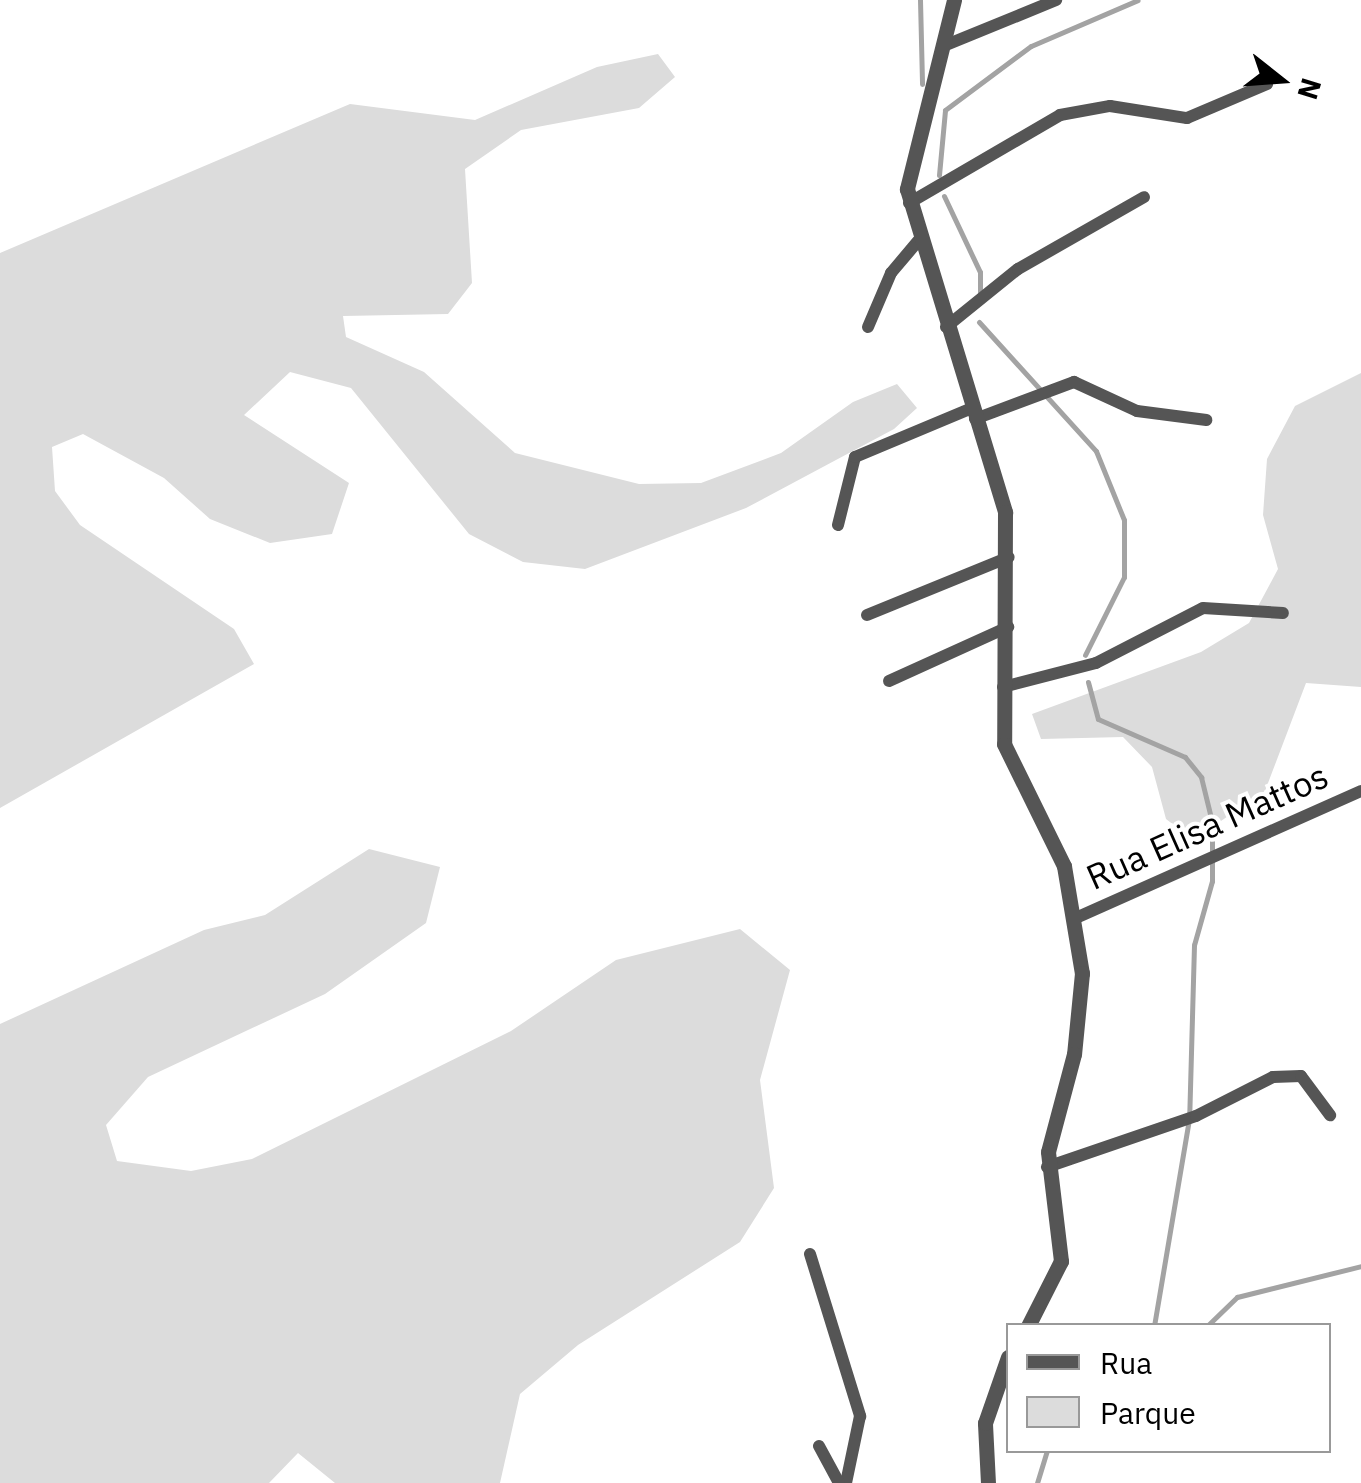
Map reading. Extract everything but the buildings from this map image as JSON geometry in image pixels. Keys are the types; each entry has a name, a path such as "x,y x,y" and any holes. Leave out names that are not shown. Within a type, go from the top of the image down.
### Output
{"street":[{"path":"954,0 946,45 912,150 909,203 1005,512 1009,558 1003,686 1009,761 1064,866 1078,917 1078,1029 1047,1167 1061,1261 1030,1323"},
{"path":"946,45 1056,0"},
{"path":"909,203 1060,114 1110,106 1187,118 1267,84"},
{"path":"946,327 1018,270 1144,197"},
{"path":"868,327 891,273 918,241"},
{"path":"838,525 856,457 972,414 1081,382 1137,411 1206,420"},
{"path":"867,616 1009,558"},
{"path":"1003,686 1096,662 1204,608 1283,613"},
{"path":"889,682 1008,626"},
{"name":"Rua Elisa Mattos","path":"1078,917 1222,860 1264,830 1361,791"},
{"path":"1047,1167 1196,1116 1258,1081 1292,1074 1330,1115"},
{"path":"810,1254 860,1416 842,1483"},
{"path":"988,1483 985,1422 1006,1362"},
{"path":"819,1446 842,1483"}],"green space":[{"path":"658,54 675,77 639,108 521,130 465,169 472,283 448,314 343,316 346,337 424,372 515,453 639,484 701,483 781,453 853,402 897,384 917,408 894,429 746,508 585,569 523,562 469,534 351,388 290,372 244,415 349,483 332,534 270,543 210,519 164,478 83,434 52,447 55,491 80,525 234,629 254,664 0,808 0,253 350,104 475,120 597,67"},
{"path":"1361,373 1361,687 1306,683 1265,791 1218,823 1179,829 1166,819 1152,767 1123,737 1041,739 1032,714 1201,652 1249,623 1278,569 1263,515 1267,459 1295,406"},
{"path":"369,849 440,867 426,923 325,994 148,1077 106,1125 117,1161 191,1171 252,1159 511,1031 616,960 740,929 790,970 760,1080 774,1188 740,1242 578,1345 520,1394 500,1483 335,1483 298,1453 269,1483 0,1483 0,1024 204,930 265,915"}],"waterway":[{"path":"920,0 922,84"},
{"path":"939,175 945,110 1031,46 1138,0"},
{"path":"944,196 980,272 980,295"},
{"path":"979,322 1096,451 1124,520 1124,577 1085,655"},
{"path":"1088,682 1098,719 1185,757 1201,777 1212,822 1212,881 1194,945 1189,1119 1155,1323"},
{"path":"1210,1323 1237,1297 1361,1266"},
{"path":"1037,1483 1046,1453"}]}
